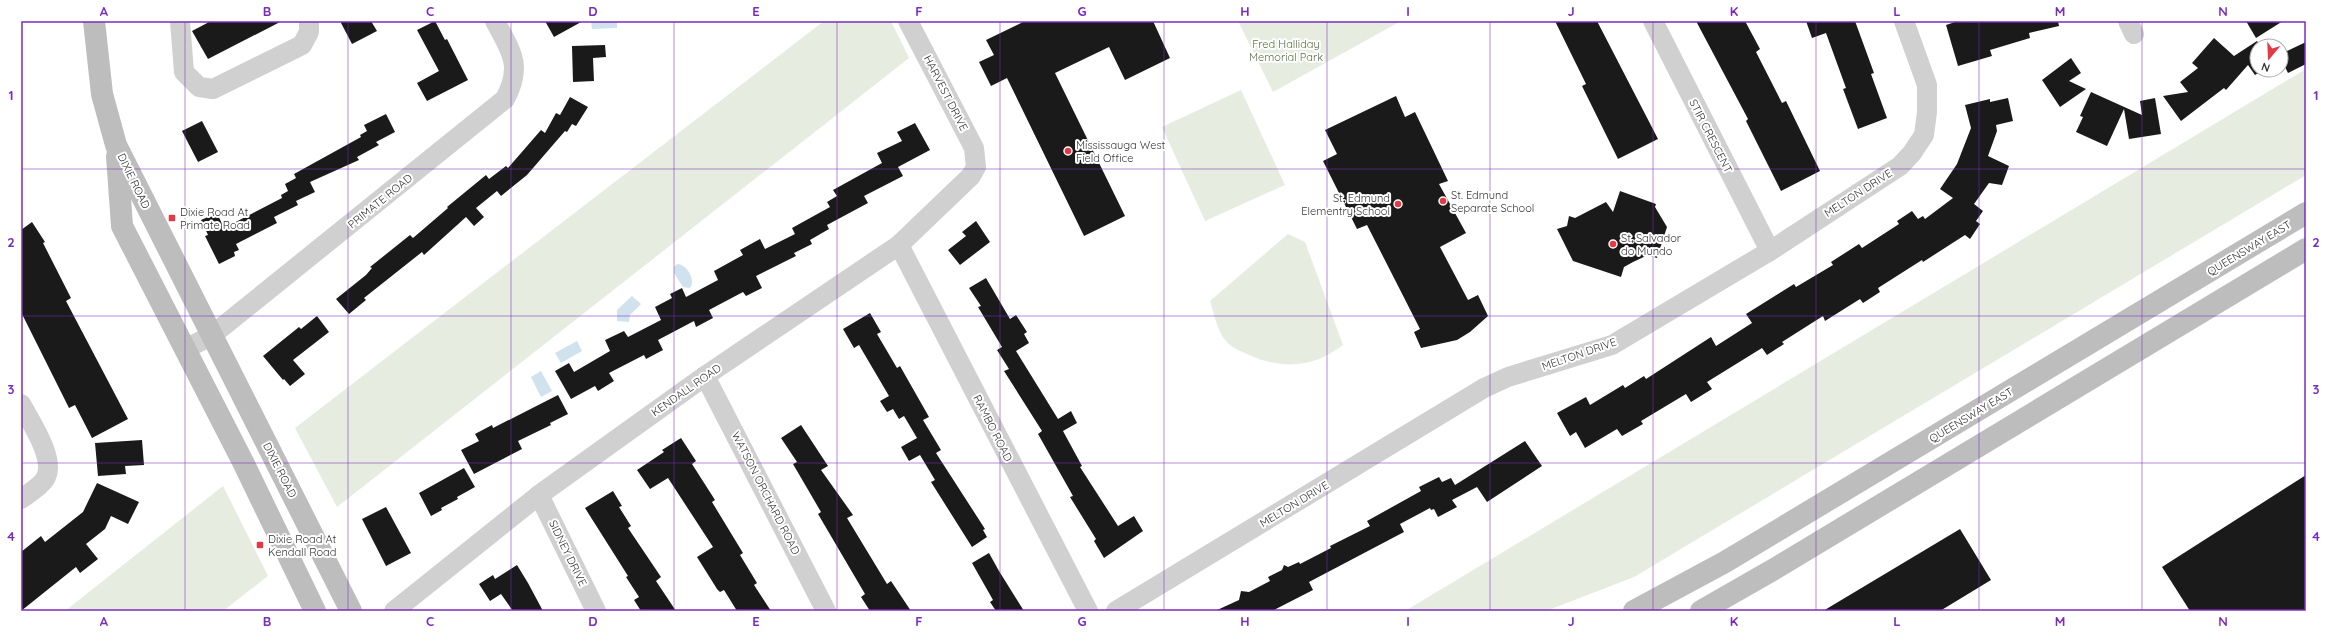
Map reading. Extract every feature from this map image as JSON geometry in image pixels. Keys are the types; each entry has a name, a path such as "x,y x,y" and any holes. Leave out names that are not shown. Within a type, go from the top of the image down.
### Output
{"main road":[{"path":"94,21 102,94 116,145"},
{"name":"DIXIE ROAD","path":"116,145 351,611"},
{"name":"DIXIE ROAD","path":"116,145 122,226 315,611"},
{"name":"QUEENSWAY EAST","path":"1634,611 1725,562 2306,214"},
{"path":"1701,611 1776,568 2306,249"}],"street":[{"path":"180,21 184,72 199,86 213,89 302,44 309,32 309,21"},
{"name":"PRIMATE ROAD","path":"185,349 211,336 505,99 514,80 514,69 511,52 496,21"},
{"name":"HARVEST DRIVE","path":"908,21 974,148 976,167"},
{"name":"STIR CRESCENT","path":"1653,21 1770,251"},
{"name":"MELTON DRIVE","path":"1116,611 1484,388 1508,377 1612,345 1770,251 1900,166 1912,153 1924,135 1927,112 1927,85 1904,21"},
{"name":"KENDALL ROAD","path":"394,611 539,495 705,376 899,245 971,176 976,167"},
{"name":"RAMBO ROAD","path":"899,245 1088,611"},
{"name":"WATSON ORCHARD ROAD","path":"705,376 826,611"},
{"path":"21,404 44,448 48,465 45,479 21,499"},
{"name":"SIDNEY DRIVE","path":"539,495 596,611"}],"green space":[{"path":"824,21 891,21 909,58 337,507 295,428"},
{"name":"Fred Halliday Memorial Park","path":"1238,21 1401,21 1273,92"},
{"path":"2306,69 2306,175 1634,577 1546,611 1405,611"},
{"path":"1241,90 1285,185 1205,221 1162,127"},
{"path":"1288,234 1305,242 1343,345 1332,353 1320,358 1296,364 1272,363 1241,352 1230,345 1220,332 1210,301"},
{"path":"223,486 268,576 223,611 65,611"}],"water":[{"path":"591,21 617,21 617,28 592,29"},
{"path":"677,264 687,269 690,273 692,285 690,288 683,287 674,273 674,267"},
{"path":"632,296 641,304 630,315 629,322 617,321 617,310"},
{"path":"577,341 582,351 561,363 555,353"},
{"path":"541,371 552,391 541,397 531,377"}],"building":[{"path":"211,21 282,21 208,59 192,31"},
{"path":"340,21 371,21 377,31 352,44"},
{"path":"435,21 445,40 447,39 468,80 427,101 417,83 439,71 417,30"},
{"path":"545,21 583,21 554,37"},
{"name":"Mississauga West Field Office","path":"1025,21 1153,21 1170,58 1125,80 1109,47 1055,73 1125,216 1084,236 1007,78 991,86 979,62 994,55 986,40"},
{"path":"1555,21 1597,21 1658,139 1618,159 1582,86 1586,84"},
{"path":"1696,21 1745,21 1760,49 1756,52 1782,103 1786,101 1820,171 1781,191 1746,121 1748,119"},
{"path":"1806,21 1855,21 1874,73 1871,74 1887,118 1858,129 1843,89 1846,88 1826,33 1812,38"},
{"path":"1958,21 2058,21 2059,26 2029,33 2030,38 1990,50 1992,56 1958,66 1946,25"},
{"path":"2246,21 2283,21 2256,38"},
{"path":"2214,38 2234,56 2249,46 2249,66 2248,65 2226,90 2224,88 2181,121 2163,96 2188,92 2180,82 2198,68 2192,63"},
{"path":"2306,42 2306,64 2289,72 2289,50"},
{"path":"605,45 606,57 593,58 594,81 573,82 572,46"},
{"path":"2071,58 2081,73 2069,81 2086,89 2060,107 2042,80"},
{"path":"2091,92 2142,115 2140,101 2155,98 2161,134 2129,139 2124,109 2107,146 2076,132 2083,117 2080,116"},
{"name":"St. Edmund Elementry School","path":"1396,96 1405,117 1415,112 1448,181 1439,184 1466,233 1440,247 1468,300 1478,295 1488,316 1470,332 1457,340 1421,348 1414,332 1420,329 1367,225 1357,229 1323,161 1337,154 1325,130"},
{"path":"570,97 588,107 576,126 572,124 567,132 565,131 527,175 501,196 497,191 476,208 484,217 474,226 466,217 424,255 422,252 364,298 366,300 349,314 336,299 366,275 372,268 370,267 410,235 413,238 448,208 447,207 486,175 489,179 506,166 508,168 541,130 545,133 556,113 560,115"},
{"path":"2008,98 2013,121 1996,125 1997,131 1988,156 2009,166 2002,185 1989,183 1974,204 1983,211 1976,221 1980,224 1970,239 1965,235 1923,262 1922,260 1878,288 1880,292 1863,303 1860,299 1825,321 1823,316 1782,342 1784,344 1767,355 1762,348 1707,382 1712,389 1691,402 1686,394 1641,421 1643,424 1622,436 1617,429 1585,448 1576,432 1570,436 1557,413 1586,397 1590,405 1623,385 1625,388 1644,376 1646,379 1711,337 1716,346 1752,323 1746,314 1794,284 1796,287 1833,265 1831,262 1859,244 1862,248 1899,224 1897,221 1912,211 1918,219 1923,216 1925,219 1953,198 1940,189 1957,164 1971,128 1965,105 1990,99 1990,102"},
{"path":"386,114 395,132 376,142 379,145 357,157 359,160 310,182 315,192 296,201 298,205 274,217 277,223 236,244 239,250 234,252 235,256 219,264 205,236 208,235 201,220 217,213 224,228 282,198 281,195 288,191 285,184 296,178 294,174 361,137 360,135 367,131 364,125"},
{"path":"202,121 218,152 198,162 182,131"},
{"path":"915,123 930,150 898,167 903,176 864,196 868,203 827,225 829,229 810,240 812,244 794,253 796,256 756,276 762,288 746,296 743,292 709,310 713,318 696,327 694,321 658,340 663,350 646,359 644,355 609,373 614,381 598,391 595,386 571,399 555,371 569,363 574,372 610,351 605,340 624,331 628,337 661,320 655,307 672,298 670,294 682,288 686,297 718,280 714,271 743,255 740,250 760,239 765,249 795,234 792,228 830,207 827,202 837,196 833,190 882,163 877,153 902,141 897,132"},
{"name":"St. Salvador do Mundo","path":"1620,191 1656,204 1655,207 1667,227 1657,258 1648,255 1633,262 1624,267 1621,277 1573,261 1557,229 1567,226 1569,216 1575,218 1606,202 1613,212"},
{"path":"976,221 990,242 960,265 948,250 966,236 962,232"},
{"path":"32,222 45,242 43,243 71,298 66,301 128,419 92,438 75,405 69,408 21,312 21,230"},
{"path":"986,278 1010,319 1016,315 1027,332 1024,334 1029,343 1016,351 1058,419 1071,411 1077,423 1063,431 1082,466 1080,467 1118,526 1134,516 1143,531 1104,558 1094,541 1096,539 1070,497 1073,496 1038,434 1042,431 1004,371 1009,369 997,350 1002,347 978,307 981,306 969,288"},
{"path":"870,313 881,332 877,334 897,368 900,366 929,417 923,420 941,450 936,453 985,529 983,530 987,537 972,547 931,482 935,480 920,455 909,461 901,447 917,438 904,416 899,419 893,409 887,412 880,401 889,396 859,345 854,348 843,329"},
{"path":"317,316 329,332 293,360 305,374 290,386 263,356 299,327 301,329"},
{"path":"558,395 568,414 550,423 551,425 518,441 522,449 474,474 461,450 479,441 475,434 492,425 493,428"},
{"path":"801,425 828,466 821,470 853,515 847,518 887,584 891,581 911,611 870,611 861,597 865,594 818,514 821,512 793,464 797,462 781,438"},
{"path":"681,438 696,461 692,464 715,500 712,502 743,553 740,555 757,583 754,585 771,611 737,611 724,590 720,592 717,589 697,557 713,547 668,478 650,489 637,470 664,452 662,450"},
{"path":"142,440 144,465 125,466 126,474 98,476 95,443"},
{"path":"1525,441 1542,466 1487,502 1477,487 1452,500 1457,507 1438,517 1434,509 1431,510 1430,508 1400,524 1404,532 1309,582 1313,590 1272,611 1215,611 1239,600 1241,591 1249,592 1270,581 1268,577 1282,570 1284,565 1288,567 1299,562 1300,564 1331,548 1330,546 1370,526 1367,521 1421,491 1419,487 1439,477 1442,482 1451,478 1455,485"},
{"path":"464,468 475,487 457,497 458,499 441,508 442,510 431,516 419,493"},
{"path":"2306,475 2306,611 2190,611 2162,567"},
{"path":"97,483 139,502 128,524 111,516 105,529 86,544 98,559 80,573 76,567 21,611 21,552 41,536 45,542 83,512"},
{"path":"613,491 622,506 619,507 631,526 628,528 661,577 656,581 676,611 641,611 634,600 639,597 626,577 628,576 585,508"},
{"path":"386,507 411,553 386,566 362,519"},
{"path":"1960,529 1991,580 1940,611 1823,611"},
{"path":"989,553 1024,611 996,611 990,602 993,600 972,563"},
{"path":"517,565 543,611 513,611 501,594 490,601 479,584 493,575 495,579"}],"place":[{"name":"Mississauga West Field Office","path":"1068,151"},
{"name":"St. Edmund Separate School","path":"1443,201"},
{"name":"St. Edmund Elementry School","path":"1398,204"},
{"name":"Dixie Road At Primate Road","path":"172,218"},
{"name":"St. Salvador do Mundo","path":"1613,244"},
{"name":"Dixie Road At Kendall Road","path":"260,545"}]}
